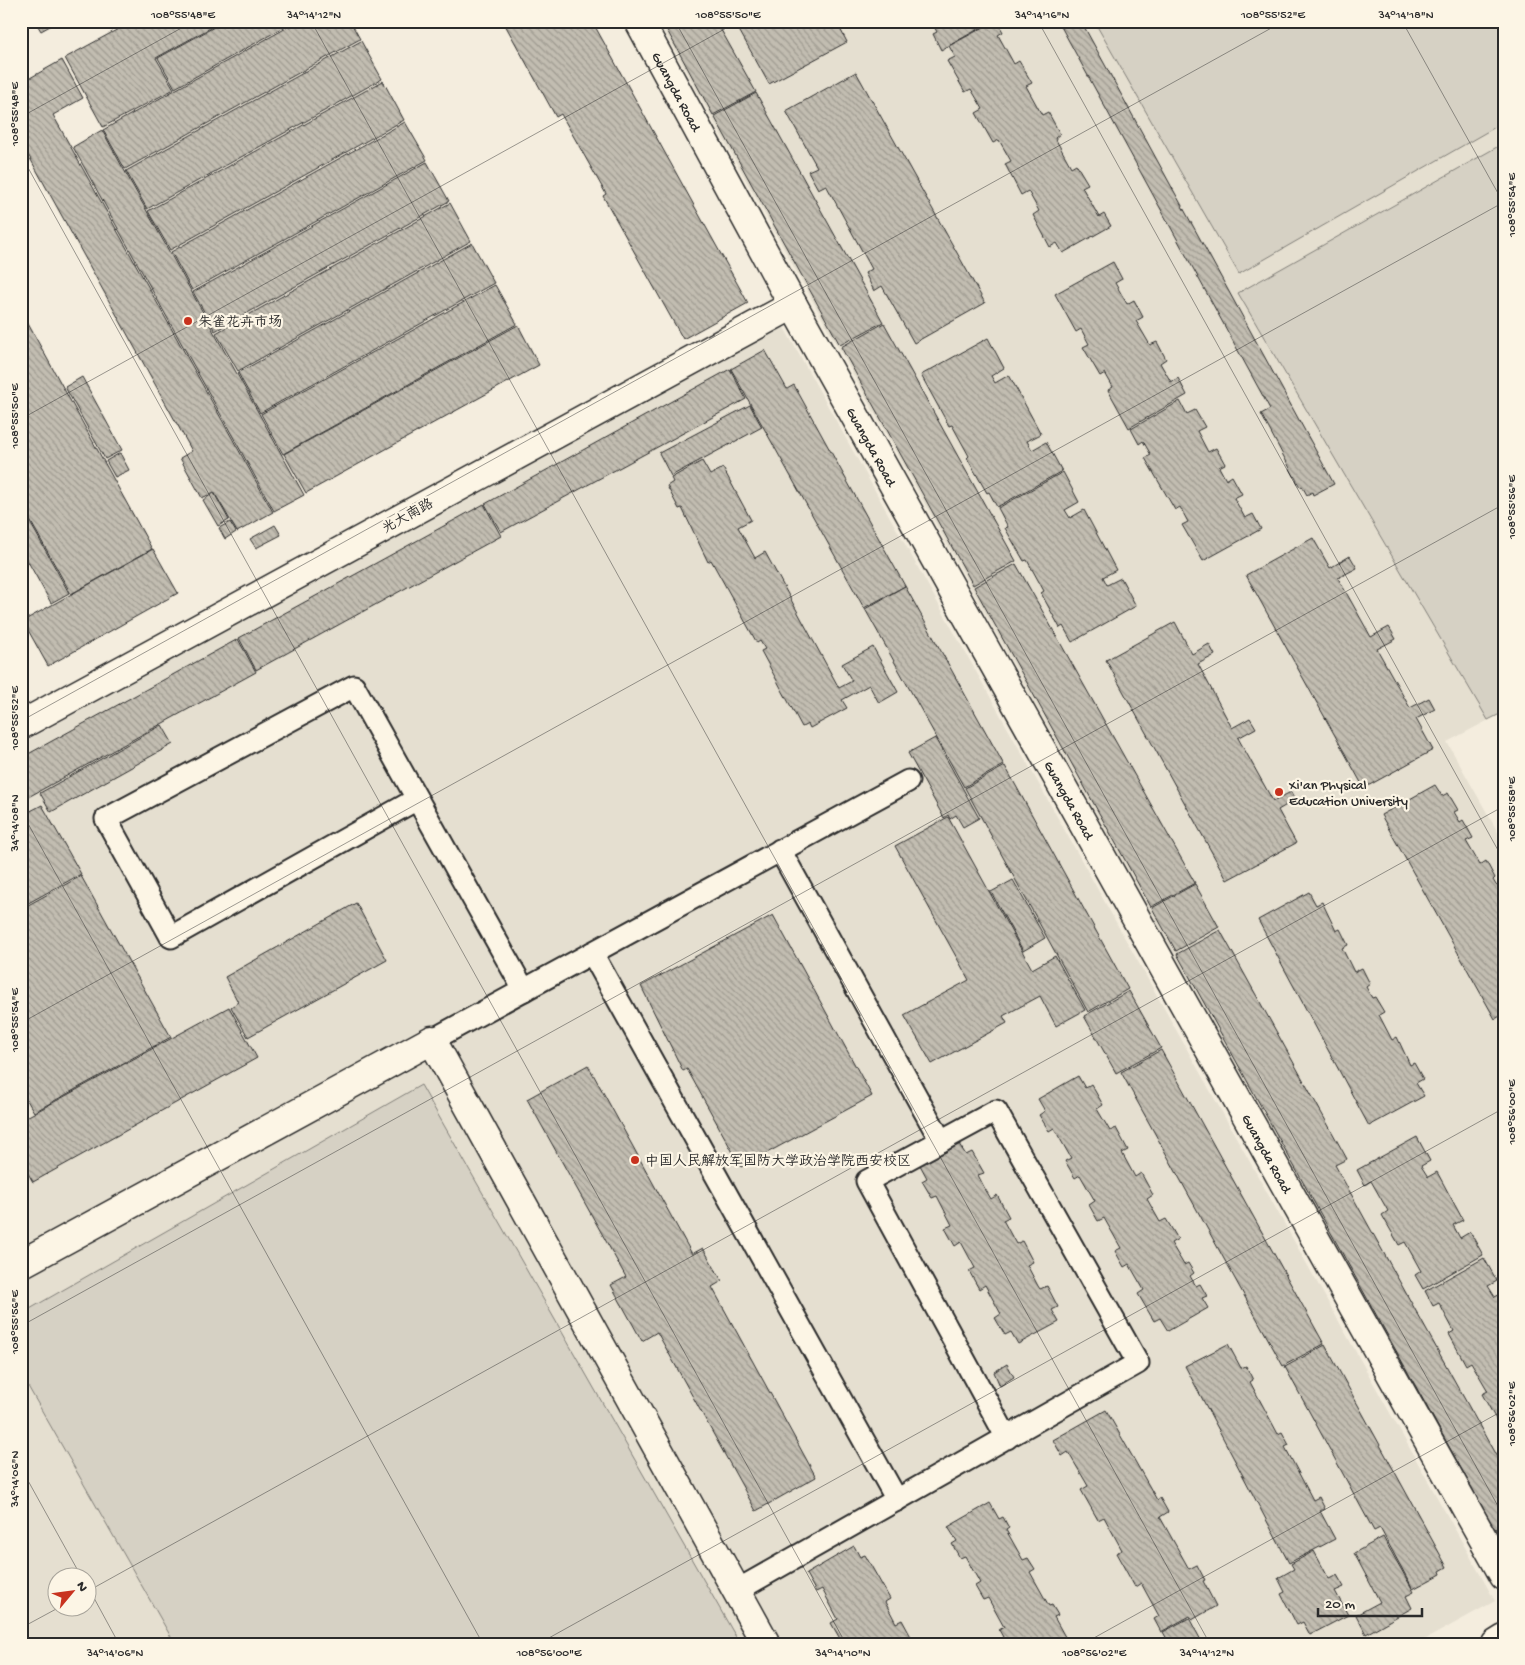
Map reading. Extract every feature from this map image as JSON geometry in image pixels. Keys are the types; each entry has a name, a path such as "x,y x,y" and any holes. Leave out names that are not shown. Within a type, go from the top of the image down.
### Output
{"street":[{"name":"Guangda Road","path":"639,21 793,305 1504,1576"},
{"name":"光大南路","path":"21,725 793,305"},
{"path":"21,1264 432,1040 766,1644"},
{"path":"1496,1644 1504,1640"}],"lane":[{"path":"417,799 171,937 106,819 354,686 524,990"},
{"path":"432,1040 908,781"},
{"path":"780,850 941,1140"},
{"path":"592,953 897,1500"},
{"path":"736,1590 1007,1438 1138,1363 996,1111 867,1180 1007,1438"}],"shaded area":[{"name":"Xi'an Physical Education University","path":"658,21 1504,21 1504,712 1447,742 1504,843 1504,1554"},
{"path":"1094,21 1504,21 1504,122 1239,274"},
{"path":"1504,143 1504,712 1488,720 1238,293"},
{"name":"中国人民解放军国防大学政治学院西安校区","path":"782,324 1495,1601 1417,1644 21,1644 21,743"},
{"path":"421,1085 740,1644 175,1644 21,1374 21,1314"}],"building":[{"path":"35,21 59,21 41,31"},
{"path":"133,21 223,21 156,58 174,89 103,127 65,58"},
{"path":"225,21 295,21 175,88 158,58"},
{"path":"299,21 350,21 360,39 125,169 103,130"},
{"path":"503,21 592,21 748,303 683,339 603,196 606,194 561,114 556,117"},
{"path":"662,21 716,21 756,92 713,115"},
{"path":"734,21 836,21 847,42 769,84"},
{"path":"931,21 991,22 941,50 933,34 937,32"},
{"path":"997,21 1003,32 998,35 1014,64 1019,61 1032,83 1026,86 1042,115 1048,112 1060,134 1055,138 1071,167 1076,164 1088,184 1082,187 1099,217 1104,214 1111,226 1063,253 1057,243 1050,247 1033,215 1039,211 1028,191 1021,195 1005,164 1011,161 999,140 993,143 976,113 983,109 971,89 965,92 947,61 955,57 949,46"},
{"path":"1058,21 1081,21 1334,484 1313,495 1312,492 1307,495 1302,486 1300,487 1261,414 1270,409"},
{"path":"361,41 382,79 147,209 126,171"},
{"path":"62,60 83,98 53,115 273,512 237,532 214,492 202,498 180,458 192,451 21,142 21,83"},
{"path":"856,72 985,303 914,343 882,286 874,291 865,273 872,269 826,185 818,189 808,171 817,167 786,111"},
{"path":"383,81 404,120 170,250 148,211"},
{"path":"756,93 883,322 840,345 714,116"},
{"path":"405,122 427,160 192,290 171,252"},
{"name":"朱雀花卉市场","path":"102,130 304,495 274,511 73,147"},
{"path":"427,162 449,201 215,331 193,292"},
{"path":"450,203 471,241 238,371 216,333"},
{"path":"472,243 494,283 260,413 238,373"},
{"path":"1113,262 1122,279 1115,283 1127,304 1134,300 1143,317 1136,321 1150,345 1157,342 1166,359 1160,363 1171,382 1178,378 1187,395 1129,428 1108,390 1113,387 1105,373 1100,376 1083,347 1089,344 1081,329 1076,332 1055,294"},
{"path":"495,285 517,324 283,454 261,414"},
{"path":"21,311 152,549 71,594 21,504"},
{"path":"884,323 1016,561 973,585 841,347"},
{"path":"518,325 539,365 306,493 284,454"},
{"path":"988,338 1004,368 991,376 995,383 1009,375 1041,434 1027,441 1032,450 1046,442 1062,471 997,507 967,458 969,456 952,425 949,426 921,375"},
{"path":"765,350 787,389 794,385 905,586 864,608 731,369"},
{"path":"730,369 746,399 501,532 485,504"},
{"path":"82,377 122,450 105,459 65,387"},
{"path":"1180,401 1187,414 1195,410 1205,427 1197,431 1208,452 1216,448 1225,464 1219,467 1226,480 1232,476 1242,494 1234,498 1245,518 1253,514 1261,529 1203,561 1182,525 1188,522 1180,507 1175,510 1145,458 1151,455 1143,441 1139,444 1131,429"},
{"path":"750,405 762,427 671,476 659,453"},
{"path":"120,453 129,470 115,477 106,461"},
{"path":"702,461 710,475 723,468 751,520 738,527 755,558 765,552 839,688 852,681 842,664 873,647 898,692 879,703 869,685 842,700 847,708 810,728 808,724 802,727 761,651 765,649 760,641 757,643 711,560 708,562 682,508 679,509 667,486 673,482 671,478"},
{"path":"1063,472 1079,502 1065,510 1070,518 1084,510 1116,570 1103,577 1107,585 1121,578 1136,606 1072,642 1063,626 1060,628 1041,593 1044,591 1027,560 1024,561 1005,528 1008,527 998,508"},
{"path":"214,493 229,520 218,526 203,500"},
{"path":"484,504 501,536 256,670 239,638"},
{"path":"25,513 69,593 51,603 21,549 21,516"},
{"path":"230,522 236,532 225,539 219,528"},
{"path":"275,525 281,535 256,548 250,539"},
{"path":"1313,538 1330,568 1350,556 1357,568 1338,578 1371,637 1389,627 1396,639 1377,649 1410,708 1429,698 1435,709 1416,719 1433,750 1364,788 1246,575"},
{"path":"153,549 178,593 48,666 23,621"},
{"path":"1016,564 1195,883 1151,907 974,587"},
{"path":"905,586 1004,765 964,787 865,609"},
{"path":"1175,622 1192,654 1209,644 1215,655 1198,664 1232,728 1250,718 1256,728 1238,738 1273,801 1291,792 1295,800 1278,810 1296,843 1227,880 1106,660"},
{"path":"238,639 256,672 21,801 21,758"},
{"path":"162,725 173,744 51,812 40,793"},
{"path":"935,738 979,818 963,827 956,815 950,819 948,815 944,818 908,753"},
{"path":"1005,766 1128,989 1088,1012 965,788"},
{"path":"1435,785 1442,796 1448,793 1458,810 1454,812 1460,822 1463,820 1473,838 1466,841 1480,865 1486,861 1495,878 1493,880 1504,893 1504,1014 1495,1019 1381,815"},
{"path":"42,805 81,874 21,907 21,816"},
{"path":"948,817 1032,969 1055,956 1085,1010 1056,1026 1040,996 1003,1016 1007,1023 932,1064 904,1015 969,980 895,846"},
{"path":"81,876 171,1037 34,1112 21,1090 21,909"},
{"path":"1013,880 1045,938 1023,951 991,892"},
{"path":"1195,884 1219,927 1176,951 1152,908"},
{"path":"1309,892 1316,905 1322,902 1336,931 1340,929 1348,945 1342,948 1354,972 1362,968 1370,984 1366,987 1372,998 1375,997 1384,1012 1379,1015 1392,1040 1397,1037 1410,1065 1414,1063 1423,1079 1416,1083 1424,1096 1369,1126 1258,920"},
{"path":"356,903 387,960 248,1037 231,1007 238,1002 225,977"},
{"path":"773,915 872,1096 741,1167 687,1069 683,1071 641,986"},
{"path":"1220,930 1347,1159 1335,1165 1504,1470 1504,1532 1494,1528 1177,954"},
{"path":"1129,991 1161,1048 1116,1073 1084,1016"},
{"path":"229,1007 257,1058 33,1182 21,1161 21,1120"},
{"path":"1161,1050 1324,1344 1283,1366 1121,1072"},
{"path":"588,1065 692,1254 703,1248 722,1281 712,1287 816,1477 756,1511 657,1332 642,1341 611,1285 626,1277 527,1099"},
{"path":"1078,1076 1085,1088 1091,1084 1103,1105 1097,1109 1110,1131 1116,1128 1128,1150 1122,1153 1135,1177 1141,1173 1153,1195 1147,1199 1160,1222 1166,1219 1178,1239 1171,1243 1184,1265 1188,1263 1194,1273 1190,1276 1196,1286 1200,1284 1207,1296 1202,1298 1208,1308 1168,1331 1160,1318 1154,1321 1138,1294 1144,1290 1129,1264 1124,1267 1115,1251 1121,1248 1104,1218 1098,1221 1089,1205 1095,1201 1080,1175 1075,1178 1065,1161 1071,1158 1054,1128 1049,1131 1039,1115 1045,1111 1038,1099"},
{"path":"1417,1137 1430,1161 1421,1166 1428,1177 1437,1172 1463,1220 1453,1225 1460,1238 1470,1232 1483,1255 1423,1289 1415,1275 1421,1271 1405,1242 1399,1245 1382,1215 1388,1211 1371,1181 1365,1185 1357,1170"},
{"path":"959,1144 966,1155 972,1152 984,1173 978,1175 984,1187 991,1199 997,1195 1009,1217 1003,1220 1016,1244 1022,1241 1033,1262 1027,1265 1038,1286 1040,1289 1047,1286 1058,1307 1052,1310 1059,1322 1018,1344 1011,1332 1005,1335 995,1318 1001,1314 985,1285 979,1289 969,1271 975,1268 961,1242 955,1246 945,1228 952,1225 937,1196 932,1198 922,1181 927,1178 920,1165"},
{"path":"1484,1258 1497,1281 1488,1286 1495,1297 1504,1292 1504,1423 1499,1425 1482,1394 1488,1391 1471,1362 1466,1365 1449,1334 1454,1331 1439,1303 1433,1306 1425,1291"},
{"path":"1228,1344 1241,1368 1246,1366 1253,1380 1250,1382 1278,1434 1282,1432 1289,1445 1285,1447 1313,1500 1319,1497 1325,1509 1320,1511 1335,1539 1289,1563 1185,1366"},
{"path":"1325,1345 1447,1567 1440,1571 1441,1574 1413,1589 1380,1528 1374,1531 1285,1367"},
{"path":"1007,1364 1014,1377 1000,1386 994,1372"},
{"path":"1106,1410 1157,1500 1160,1498 1168,1512 1160,1517 1189,1569 1197,1565 1216,1606 1192,1620 1190,1616 1161,1632 1154,1619 1159,1616 1141,1583 1135,1587 1116,1553 1122,1550 1104,1517 1098,1520 1081,1490 1088,1486 1068,1452 1062,1456 1053,1440"},
{"path":"990,1503 999,1519 1003,1517 1009,1528 1006,1530 1023,1560 1028,1558 1035,1569 1030,1572 1049,1606 1052,1605 1058,1615 1054,1617 1069,1644 1007,1644 999,1630 1004,1627 988,1598 983,1600 975,1586 980,1583 965,1556 960,1558 952,1544 957,1541 948,1527"},
{"path":"1383,1537 1414,1592 1406,1596 1412,1608 1366,1634 1356,1615 1380,1602 1354,1553"},
{"path":"854,1546 860,1557 865,1555 890,1599 885,1602 896,1623 902,1620 915,1644 843,1644 831,1623 838,1619 822,1589 816,1592 806,1574"},
{"path":"1314,1551 1329,1579 1337,1575 1344,1587 1335,1591 1348,1615 1310,1635 1303,1622 1297,1625 1281,1594 1285,1592 1278,1578 1294,1569 1291,1564"},
{"path":"1189,1618 1203,1644 1159,1644 1167,1639 1163,1632"}],"place":[{"name":"朱雀花卉市场","path":"188,321"},
{"name":"Xi'an Physical Education University","path":"1279,792"},
{"name":"中国人民解放军国防大学政治学院西安校区","path":"635,1160"}]}
